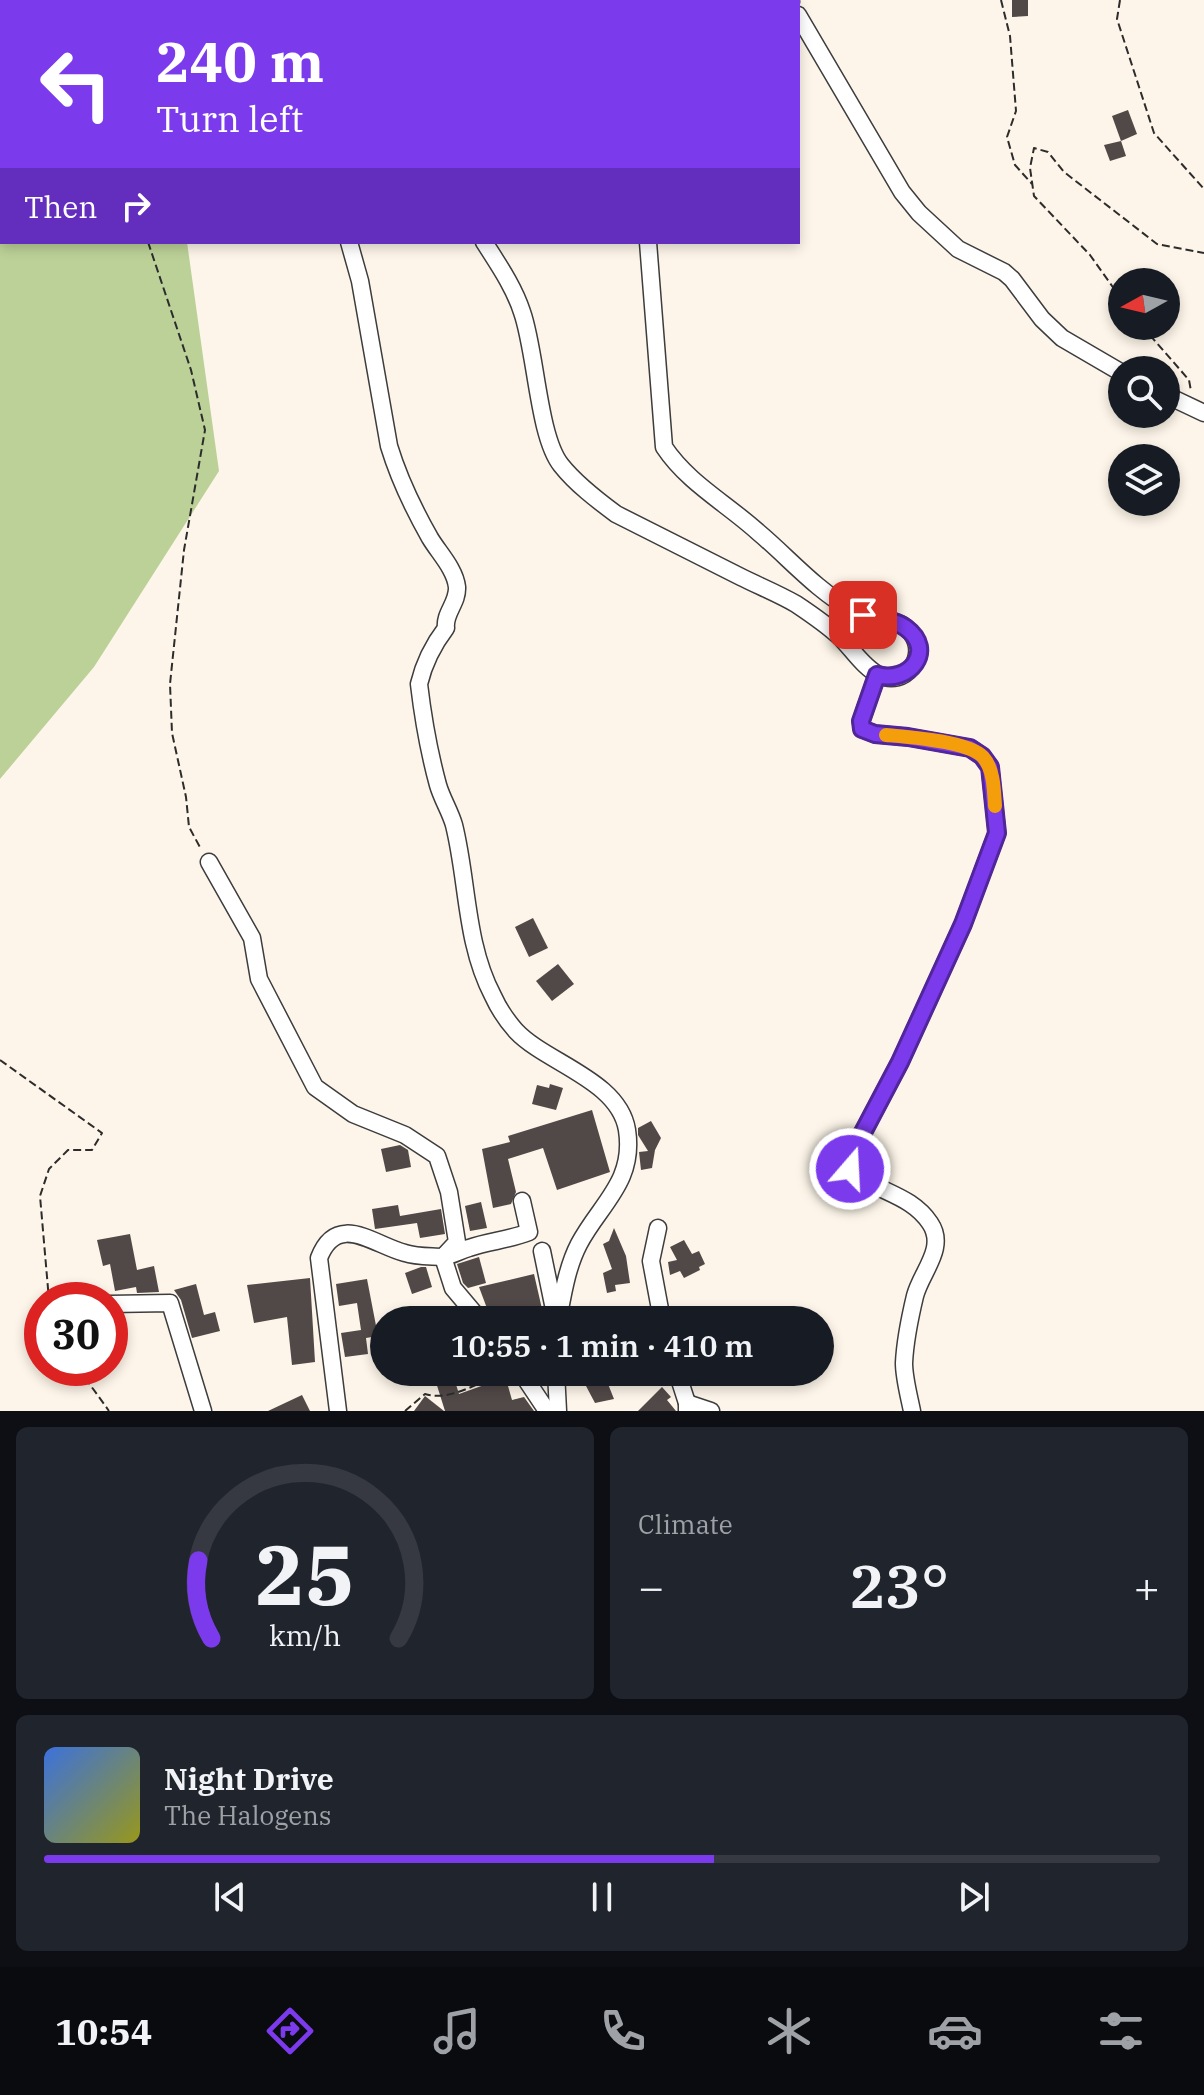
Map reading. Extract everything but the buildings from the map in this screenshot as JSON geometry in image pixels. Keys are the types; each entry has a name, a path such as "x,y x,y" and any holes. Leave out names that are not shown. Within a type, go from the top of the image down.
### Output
{"street":[{"path":"800,18 902,192 919,213 958,249 1004,272 1042,319 1062,338 1108,365"},
{"path":"350,244 360,281 396,472 453,573 457,588 445,620 446,628 423,667 419,684 439,790 454,825 476,955 493,997 517,1032 587,1078 618,1109 627,1129 627,1161 618,1189 578,1245 560,1306"},
{"path":"485,244 522,312 548,436 560,463 616,514 792,602 838,635 877,675 899,676 914,666 919,655 912,633 894,621 863,615 840,602 758,531 679,470 664,447 648,244"},
{"path":"1180,402 1199,411"},
{"path":"877,675 861,721 862,729 875,734 970,748 982,756 990,767 997,833 963,924 900,1062 850,1157 850,1169 861,1180 907,1199 929,1221 935,1232 935,1255 926,1267 915,1294 904,1364 912,1411"},
{"path":"209,862 252,938 259,979 315,1087 353,1114 405,1135 437,1156 449,1192 457,1242 443,1257"},
{"path":"338,1411 319,1258 323,1247 332,1238 344,1233 356,1234 407,1254 455,1255 468,1248 509,1240 529,1232 522,1201"},
{"path":"658,1228 651,1261 659,1306"},
{"path":"542,1251 551,1306"},
{"path":"443,1257 453,1288 468,1306"},
{"path":"128,1304 170,1303 203,1411"},
{"path":"530,1386 547,1411"},
{"path":"557,1386 558,1411"},
{"path":"681,1386 687,1407 711,1411"}],"path":[{"path":"1001,0 1010,36 1016,111 1007,137 1015,165 1032,185"},
{"path":"1120,0 1117,19 1154,133 1204,189"},
{"path":"1108,280 1090,255 1034,196 1030,168 1034,148 1048,152 1064,172 1157,244 1204,253"},
{"path":"149,244 191,370 205,430 184,550 170,684 172,733 189,827 209,862"},
{"path":"1154,340 1189,380 1199,411"},
{"path":"0,1060 102,1133 92,1150 68,1150 49,1169 40,1196 47,1282"},
{"path":"91,1386 109,1411"},
{"path":"405,1411 425,1394 435,1397 449,1395 473,1386"}],"green space":[{"path":"0,244 187,244 219,471 94,667 0,779"}],"slow traffic":[{"path":"886,735 970,748 982,756 990,767 995,806"}],"route":[{"path":"850,1169 850,1157 900,1062 963,924 997,833 990,767 982,756 970,748 875,734 862,729 861,721 877,675 899,676 914,666 919,655 912,633 906,627 894,621 863,615"}]}
